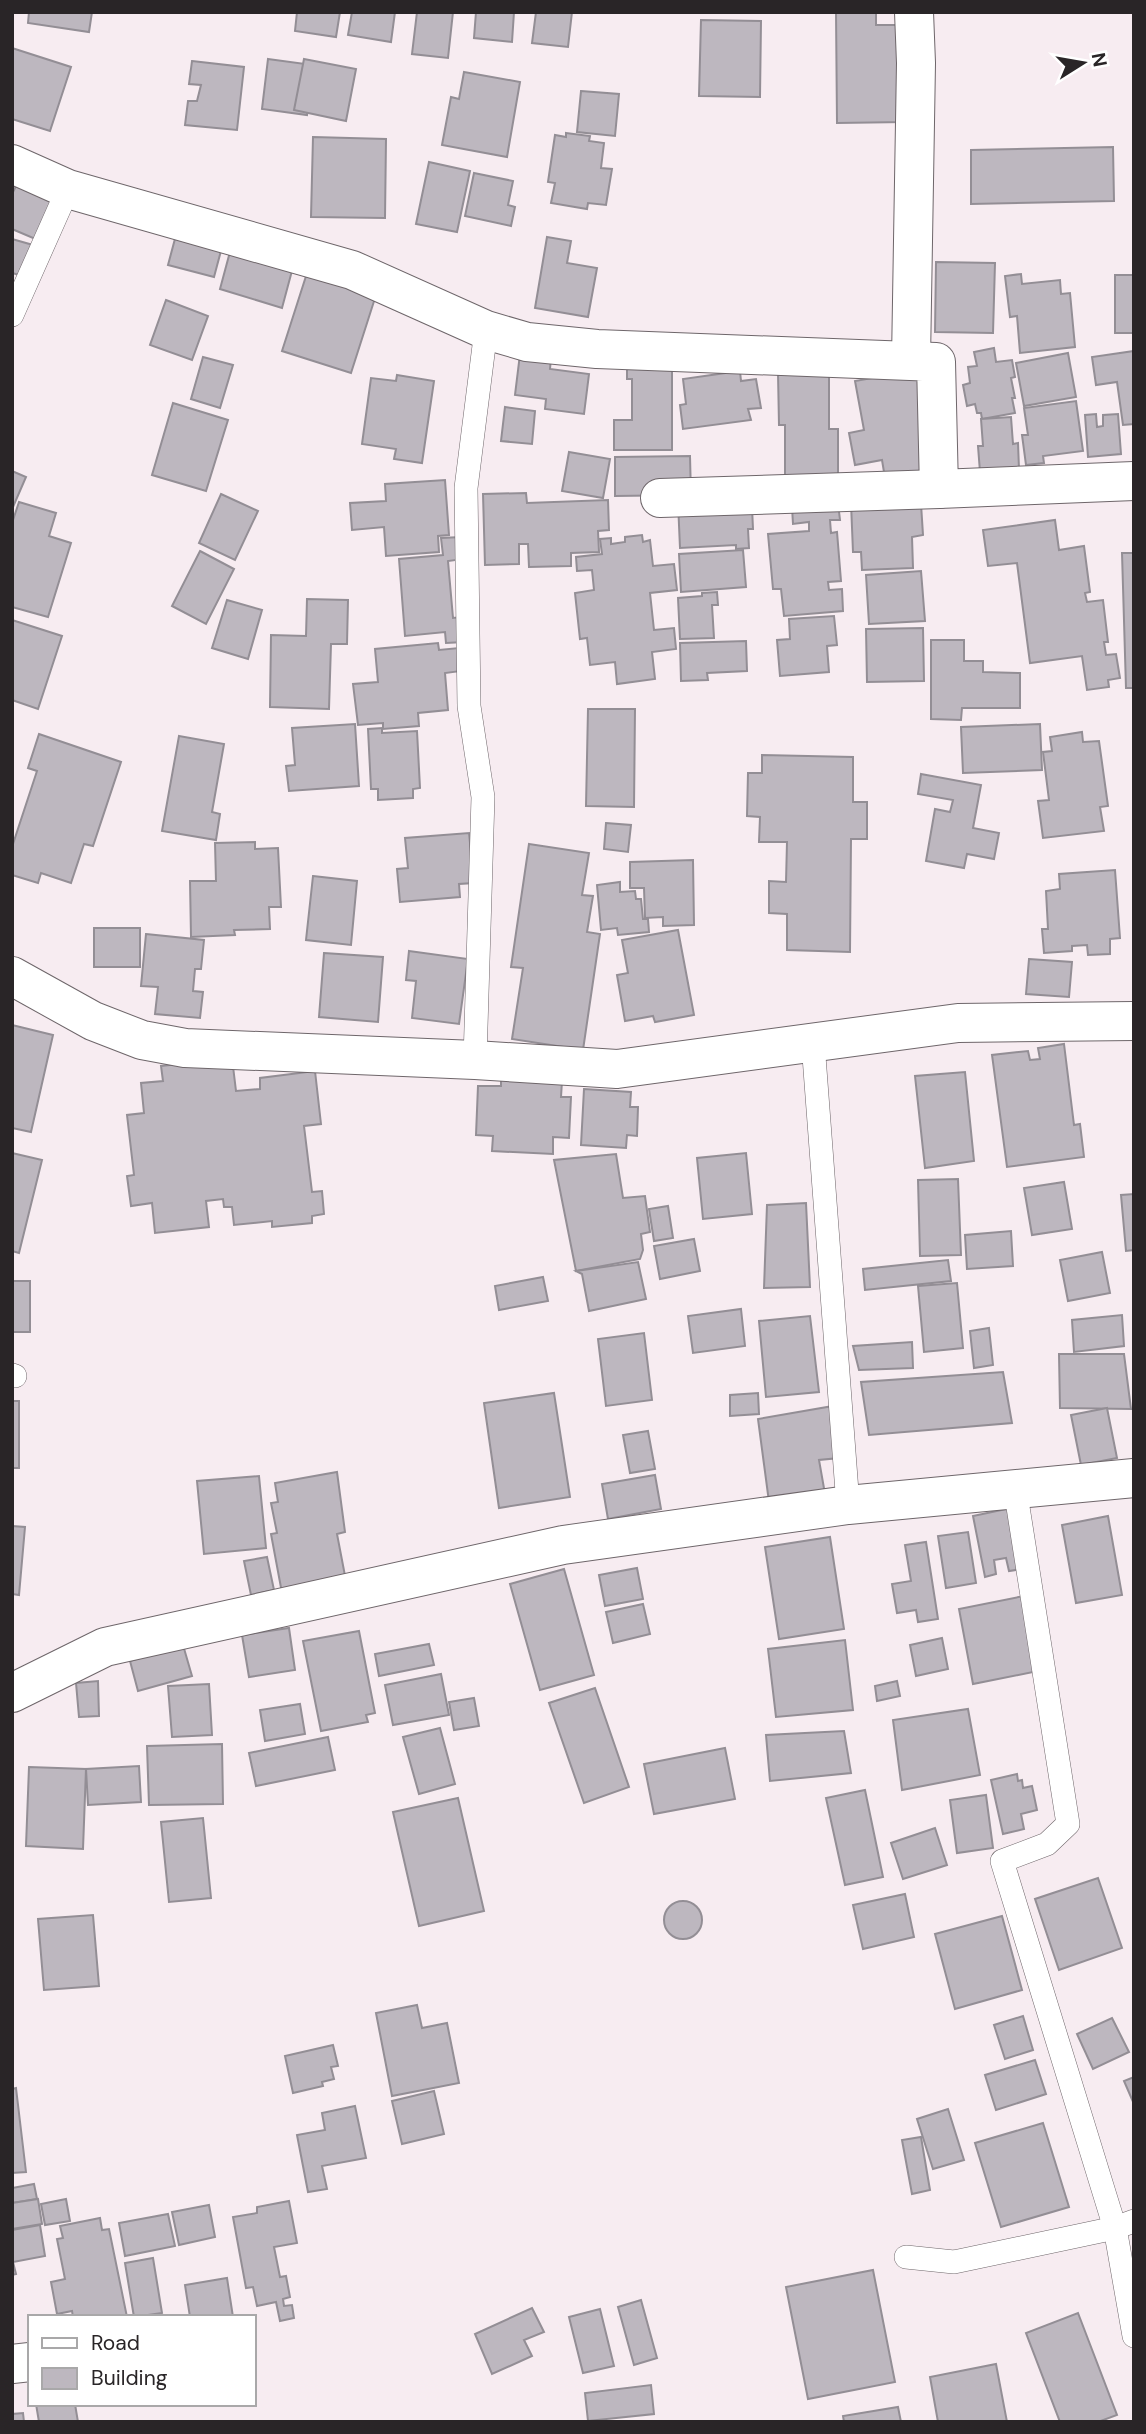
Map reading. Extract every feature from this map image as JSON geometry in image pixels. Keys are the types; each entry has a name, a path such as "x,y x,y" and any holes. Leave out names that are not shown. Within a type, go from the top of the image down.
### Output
{"street":[{"path":"911,360 916,63 914,12"},
{"path":"12,164 68,189 352,270 486,330 527,342 597,349 936,362 939,489"},
{"path":"660,498 1134,481"},
{"path":"12,976 93,1021 142,1040 185,1048 617,1069 958,1023 1134,1021"},
{"path":"12,1693 105,1647 563,1545 848,1505 1134,1478"}],"lane":[{"path":"12,315 68,189"},
{"path":"475,1060 483,797 469,706 466,488 486,330"},
{"path":"813,1043 848,1505"},
{"path":"1015,1488 1068,1824 1047,1844 1002,1861 1124,2225 1134,2336"},
{"path":"906,2257 954,2262 1124,2225"}],"building":[{"path":"29,12 92,12 89,32 28,23"},
{"path":"297,12 340,12 336,37 295,31"},
{"path":"352,12 395,12 391,42 348,35"},
{"path":"417,12 453,12 448,58 412,54"},
{"path":"476,12 514,12 512,42 474,38"},
{"path":"536,12 572,12 568,47 532,43"},
{"path":"836,12 876,12 876,25 903,25 905,122 837,123"},
{"path":"701,20 761,21 760,97 699,96"},
{"path":"12,48 71,67 50,131 12,119"},
{"path":"268,59 313,65 307,115 262,109"},
{"path":"304,59 356,69 346,121 294,110"},
{"path":"192,61 244,67 237,130 185,125 188,101 197,101 201,85 189,84"},
{"path":"464,72 520,82 507,157 442,145 451,97 459,99"},
{"path":"581,91 619,94 615,136 577,132"},
{"path":"566,133 590,136 589,141 604,143 601,168 612,169 606,205 588,203 587,209 551,203 555,183 548,182 555,135 566,137"},
{"path":"313,137 386,139 385,218 311,217"},
{"path":"1113,147 1114,201 971,204 971,150"},
{"path":"429,162 470,171 457,232 416,224"},
{"path":"474,173 513,181 508,205 515,207 511,226 465,216"},
{"path":"18,182 58,200 40,241 12,229 12,194"},
{"path":"176,235 222,247 214,277 168,265"},
{"path":"547,237 571,241 567,263 597,268 588,317 535,308"},
{"path":"12,239 33,245 23,276 12,273"},
{"path":"231,248 293,267 282,308 220,289"},
{"path":"936,262 995,263 993,333 935,332"},
{"path":"307,273 376,295 351,373 282,351"},
{"path":"1021,274 1022,284 1060,280 1061,294 1070,293 1075,347 1020,353 1017,316 1010,317 1005,276"},
{"path":"1115,275 1134,275 1134,333 1115,333"},
{"path":"166,300 208,316 192,360 150,345"},
{"path":"994,348 996,362 1012,360 1015,377 1011,378 1015,398 1012,398 1015,413 982,419 975,404 967,406 963,385 970,383 968,367 977,366 974,352"},
{"path":"1134,351 1134,424 1123,425 1117,382 1096,385 1092,357"},
{"path":"1068,353 1076,397 1024,406 1016,363"},
{"path":"520,354 551,358 550,369 589,374 584,414 545,409 546,399 515,395"},
{"path":"203,357 233,365 220,408 191,399"},
{"path":"672,364 672,450 614,450 614,420 632,420 632,379 627,379 627,365"},
{"path":"740,371 741,381 756,379 761,408 748,409 751,420 683,429 680,405 686,404 683,379"},
{"path":"912,371 921,379 924,477 886,484 882,460 855,465 849,433 864,430 855,381"},
{"path":"778,373 829,373 829,429 838,429 838,481 785,481 785,425 779,425"},
{"path":"397,375 434,381 422,463 394,459 396,449 362,444 371,378 396,381"},
{"path":"1076,401 1083,451 1043,456 1044,463 1026,465 1022,435 1028,435 1024,408"},
{"path":"173,403 228,420 206,491 152,475"},
{"path":"505,407 535,411 532,444 501,441"},
{"path":"1096,414 1097,427 1103,426 1103,415 1118,414 1121,454 1088,457 1085,415"},
{"path":"1011,417 1013,444 1018,443 1019,469 980,472 978,446 983,446 981,419"},
{"path":"569,452 610,459 603,498 562,491"},
{"path":"690,456 691,495 615,496 615,457"},
{"path":"12,471 26,477 13,507 12,506"},
{"path":"445,480 449,535 438,536 439,552 386,556 384,527 352,530 350,503 386,501 385,484"},
{"path":"526,493 527,503 608,500 609,530 598,531 599,552 571,553 571,566 529,567 528,544 519,544 519,564 485,565 483,494"},
{"path":"221,494 258,511 235,560 199,543"},
{"path":"19,502 56,513 49,536 71,543 48,617 12,607 12,523"},
{"path":"678,502 752,507 753,529 748,529 749,548 736,549 736,545 680,548"},
{"path":"838,503 840,520 830,520 831,533 837,532 841,581 828,582 829,590 842,589 843,611 784,616 781,589 773,589 768,534 809,531 809,522 793,524 792,507"},
{"path":"851,503 921,504 923,535 912,537 913,568 862,570 861,552 853,552"},
{"path":"1055,520 1059,550 1084,546 1090,592 1085,593 1087,602 1103,600 1108,642 1104,642 1106,655 1116,654 1120,678 1108,680 1109,687 1087,690 1082,656 1030,663 1017,563 988,566 983,530"},
{"path":"642,535 643,542 650,540 653,566 674,564 677,590 650,593 654,630 674,628 676,649 652,652 655,679 617,684 615,662 590,665 587,638 580,639 575,593 594,590 592,570 577,571 576,557 602,554 600,539 611,538 611,544 625,542 625,537"},
{"path":"461,537 463,559 448,561 453,618 462,617 464,642 446,643 445,632 405,636 399,559 443,555 441,538"},
{"path":"743,550 746,587 681,592 679,554"},
{"path":"200,551 234,569 206,624 172,606"},
{"path":"1122,553 1134,553 1134,688 1126,688"},
{"path":"921,571 925,621 869,624 866,575"},
{"path":"717,592 718,605 712,605 714,638 680,639 678,598"},
{"path":"307,599 348,600 347,644 331,644 329,709 270,707 271,635 306,636"},
{"path":"227,600 262,610 248,659 212,648"},
{"path":"834,616 837,645 827,646 829,672 780,676 777,640 790,639 789,619"},
{"path":"12,620 62,636 38,709 12,700"},
{"path":"923,628 924,681 867,682 866,629"},
{"path":"931,640 964,640 964,661 983,661 983,672 1020,673 1020,708 962,708 961,720 931,719"},
{"path":"746,641 747,671 707,673 708,680 681,681 680,643"},
{"path":"438,643 439,650 459,648 461,671 445,673 448,710 418,713 419,726 383,729 383,723 358,725 353,684 378,682 375,649"},
{"path":"588,709 635,709 634,807 586,806"},
{"path":"355,724 359,786 289,791 286,766 295,765 292,728"},
{"path":"1040,724 1042,770 963,773 961,727"},
{"path":"382,728 382,733 417,731 420,788 413,789 413,798 378,800 378,789 371,789 368,729"},
{"path":"1082,732 1083,742 1099,741 1108,806 1100,807 1104,831 1043,838 1038,801 1049,800 1043,752 1052,751 1050,737"},
{"path":"39,734 121,762 93,846 84,844 71,883 41,873 38,883 12,875 12,847 37,771 28,768"},
{"path":"179,736 224,744 212,812 220,814 216,840 162,831"},
{"path":"762,755 853,757 853,802 867,802 867,839 851,839 850,952 787,950 787,914 769,913 769,881 786,882 787,842 759,842 760,817 747,816 748,773 762,773"},
{"path":"921,774 981,785 973,828 999,833 994,859 967,854 964,868 926,861 935,809 950,812 953,800 918,794"},
{"path":"606,823 631,825 628,852 604,849"},
{"path":"469,833 474,883 459,884 460,897 400,902 397,869 408,868 405,838"},
{"path":"255,842 255,849 278,848 281,907 269,907 270,929 234,930 235,935 191,937 190,881 216,881 215,843"},
{"path":"529,844 589,853 582,895 593,896 587,932 600,934 583,1050 512,1039 523,968 511,967"},
{"path":"693,860 694,925 663,926 663,917 645,918 644,888 630,888 630,862"},
{"path":"1115,870 1120,938 1110,939 1110,954 1088,955 1087,945 1072,946 1072,951 1044,953 1042,929 1048,929 1046,891 1060,889 1059,874"},
{"path":"313,876 357,881 351,945 306,940"},
{"path":"620,882 620,892 635,891 636,899 641,899 643,919 648,919 649,932 618,935 617,928 601,930 597,885"},
{"path":"94,928 140,928 140,967 94,967"},
{"path":"678,930 694,1015 655,1022 653,1016 625,1021 617,975 628,973 622,940"},
{"path":"146,934 204,940 201,969 195,969 193,991 203,992 200,1018 155,1014 158,987 141,986"},
{"path":"409,951 468,959 459,1024 412,1018 416,981 406,980"},
{"path":"324,953 383,957 378,1022 319,1017"},
{"path":"1029,959 1072,962 1069,997 1026,994"},
{"path":"12,1025 53,1035 31,1132 12,1128"},
{"path":"1064,1044 1074,1125 1080,1124 1084,1157 1007,1167 992,1055 1028,1051 1030,1060 1040,1059 1038,1048"},
{"path":"232,1058 236,1091 260,1089 260,1078 315,1071 321,1124 304,1126 312,1192 322,1191 324,1214 312,1216 312,1223 272,1227 272,1221 234,1225 232,1207 224,1207 223,1199 206,1201 209,1227 155,1233 152,1203 131,1206 127,1176 134,1175 127,1115 144,1113 141,1083 163,1081 161,1066"},
{"path":"965,1072 974,1161 925,1168 915,1076"},
{"path":"501,1078 562,1081 561,1097 571,1097 569,1138 553,1137 553,1154 492,1151 493,1136 476,1135 478,1086 501,1086"},
{"path":"584,1089 631,1092 630,1107 638,1107 637,1136 627,1135 626,1148 581,1145"},
{"path":"12,1153 42,1160 19,1253 12,1251"},
{"path":"746,1153 752,1214 703,1219 697,1158"},
{"path":"616,1154 623,1198 645,1196 650,1232 641,1234 643,1250 640,1259 576,1271 554,1160"},
{"path":"958,1179 961,1255 920,1256 918,1180"},
{"path":"1064,1182 1072,1229 1032,1235 1024,1188"},
{"path":"1134,1194 1134,1250 1126,1251 1121,1195"},
{"path":"806,1203 810,1287 764,1288 767,1205"},
{"path":"668,1206 673,1238 654,1241 649,1209"},
{"path":"1011,1231 1013,1266 967,1269 965,1235"},
{"path":"694,1239 700,1271 660,1279 654,1246"},
{"path":"1102,1252 1110,1293 1068,1301 1060,1260"},
{"path":"948,1260 951,1281 865,1290 863,1269"},
{"path":"638,1262 646,1299 589,1311 582,1274 576,1271"},
{"path":"543,1277 548,1301 499,1310 495,1286"},
{"path":"12,1281 30,1281 30,1332 12,1332"},
{"path":"957,1283 963,1348 924,1352 918,1286"},
{"path":"741,1309 745,1346 693,1353 688,1316"},
{"path":"1122,1315 1124,1346 1074,1352 1072,1320"},
{"path":"810,1316 819,1392 766,1397 759,1321"},
{"path":"989,1328 993,1365 974,1368 970,1331"},
{"path":"644,1333 652,1400 606,1406 598,1339"},
{"path":"912,1342 913,1368 859,1370 853,1346"},
{"path":"1059,1354 1124,1354 1131,1409 1060,1408"},
{"path":"1003,1372 1012,1423 869,1435 861,1382"},
{"path":"554,1393 570,1497 499,1508 484,1403"},
{"path":"758,1393 759,1414 730,1416 730,1395"},
{"path":"12,1401 19,1401 19,1468 12,1468"},
{"path":"833,1406 839,1458 819,1460 825,1494 769,1502 758,1419"},
{"path":"1107,1408 1117,1458 1081,1465 1071,1415"},
{"path":"648,1431 655,1469 630,1473 623,1435"},
{"path":"337,1472 345,1532 337,1534 346,1581 282,1593 271,1534 277,1533 271,1503 278,1502 275,1483"},
{"path":"655,1475 661,1509 608,1519 602,1484"},
{"path":"259,1476 266,1548 204,1554 197,1481"},
{"path":"1011,1508 1022,1569 1009,1571 1006,1558 994,1560 996,1574 985,1577 973,1516"},
{"path":"1108,1516 1122,1595 1076,1603 1062,1525"},
{"path":"12,1526 25,1527 19,1595 12,1594"},
{"path":"968,1532 976,1583 946,1588 938,1536"},
{"path":"830,1537 844,1629 779,1639 765,1547"},
{"path":"926,1542 938,1619 918,1622 916,1610 897,1613 892,1584 911,1581 905,1545"},
{"path":"267,1557 274,1590 251,1595 244,1561"},
{"path":"637,1568 643,1599 605,1606 599,1575"},
{"path":"564,1569 594,1675 540,1690 510,1584"},
{"path":"1024,1596 1038,1671 973,1684 959,1609"},
{"path":"643,1604 650,1634 613,1643 606,1612"},
{"path":"289,1628 295,1670 249,1677 242,1635"},
{"path":"359,1631 375,1713 366,1715 368,1722 321,1731 303,1641"},
{"path":"942,1638 948,1669 916,1676 910,1645"},
{"path":"845,1640 853,1710 776,1717 768,1649"},
{"path":"429,1644 434,1665 379,1676 375,1654"},
{"path":"183,1645 192,1676 138,1691 130,1661"},
{"path":"441,1674 449,1715 393,1725 385,1685"},
{"path":"98,1681 99,1716 79,1717 76,1683"},
{"path":"897,1681 900,1696 877,1701 875,1686"},
{"path":"209,1684 212,1735 172,1737 168,1686"},
{"path":"595,1688 629,1787 584,1803 549,1703"},
{"path":"474,1698 479,1726 454,1730 449,1702"},
{"path":"300,1704 305,1734 265,1741 260,1710"},
{"path":"968,1709 980,1775 902,1790 893,1720"},
{"path":"440,1728 455,1784 419,1794 403,1737"},
{"path":"844,1731 851,1773 770,1781 766,1735"},
{"path":"328,1737 335,1770 256,1786 249,1753"},
{"path":"222,1744 223,1804 149,1805 147,1746"},
{"path":"725,1748 735,1799 654,1814 644,1764"},
{"path":"139,1766 141,1802 88,1805 86,1769"},
{"path":"29,1767 86,1769 83,1849 26,1846"},
{"path":"1017,1774 1018,1781 1022,1780 1023,1788 1032,1786 1037,1810 1021,1814 1024,1829 1003,1834 991,1780"},
{"path":"865,1790 883,1877 845,1885 826,1798"},
{"path":"986,1795 993,1848 957,1853 950,1800"},
{"path":"458,1798 484,1911 419,1926 393,1812"},
{"path":"203,1818 211,1898 169,1902 161,1822"},
{"path":"935,1828 947,1865 903,1879 891,1843"},
{"path":"1098,1878 1122,1948 1059,1970 1035,1899"},
{"path":"905,1894 914,1937 863,1949 853,1905"},
{"path":"683,1901 696,1907 702,1920 696,1933 683,1939 670,1933 664,1920 670,1907"},
{"path":"93,1915 99,1986 44,1990 38,1919"},
{"path":"1002,1916 1022,1990 955,2009 935,1934"},
{"path":"417,2005 422,2028 447,2023 459,2083 392,2096 376,2013"},
{"path":"1023,2016 1033,2050 1005,2059 994,2025"},
{"path":"1112,2018 1129,2052 1093,2069 1077,2034"},
{"path":"333,2045 338,2066 331,2067 334,2079 322,2082 323,2086 293,2093 285,2056"},
{"path":"1035,2060 1046,2094 996,2110 985,2075"},
{"path":"1134,2077 1134,2104 1124,2081"},
{"path":"16,2088 26,2172 12,2173 12,2089"},
{"path":"434,2091 444,2134 402,2144 392,2101"},
{"path":"355,2106 366,2158 322,2166 327,2189 308,2192 297,2135 325,2130 322,2113"},
{"path":"948,2109 964,2160 933,2169 917,2119"},
{"path":"1043,2123 1069,2207 1001,2227 975,2143"},
{"path":"921,2137 930,2190 912,2194 902,2140"},
{"path":"34,2184 37,2199 12,2203 12,2188"},
{"path":"38,2199 42,2224 12,2229 12,2203"},
{"path":"66,2199 70,2221 45,2225 41,2204"},
{"path":"289,2201 297,2243 274,2247 280,2277 286,2276 290,2297 283,2299 284,2306 292,2305 294,2318 280,2321 276,2302 257,2306 253,2287 246,2288 233,2217 257,2213 257,2207"},
{"path":"209,2205 215,2237 179,2245 172,2212"},
{"path":"168,2214 175,2246 125,2256 119,2223"},
{"path":"100,2218 102,2230 109,2229 127,2315 73,2315 72,2311 57,2314 51,2282 65,2279 57,2239 63,2238 60,2226"},
{"path":"40,2225 45,2256 13,2262 16,2274 12,2275 12,2230"},
{"path":"153,2258 162,2313 134,2315 125,2263"},
{"path":"873,2270 895,2382 808,2399 786,2287"},
{"path":"227,2278 233,2315 190,2315 185,2285"},
{"path":"641,2300 657,2358 634,2365 618,2307"},
{"path":"532,2308 544,2332 524,2340 532,2356 492,2374 475,2334"},
{"path":"600,2309 614,2366 583,2373 569,2317"},
{"path":"1078,2313 1117,2415 1098,2422 1060,2422 1026,2333"},
{"path":"996,2364 1007,2422 938,2422 930,2377"},
{"path":"651,2385 654,2414 588,2421 585,2393"},
{"path":"36,2406 75,2406 78,2422 39,2422"},
{"path":"898,2407 901,2422 844,2422 843,2416"},
{"path":"23,2413 24,2422 12,2422 12,2414"}]}
